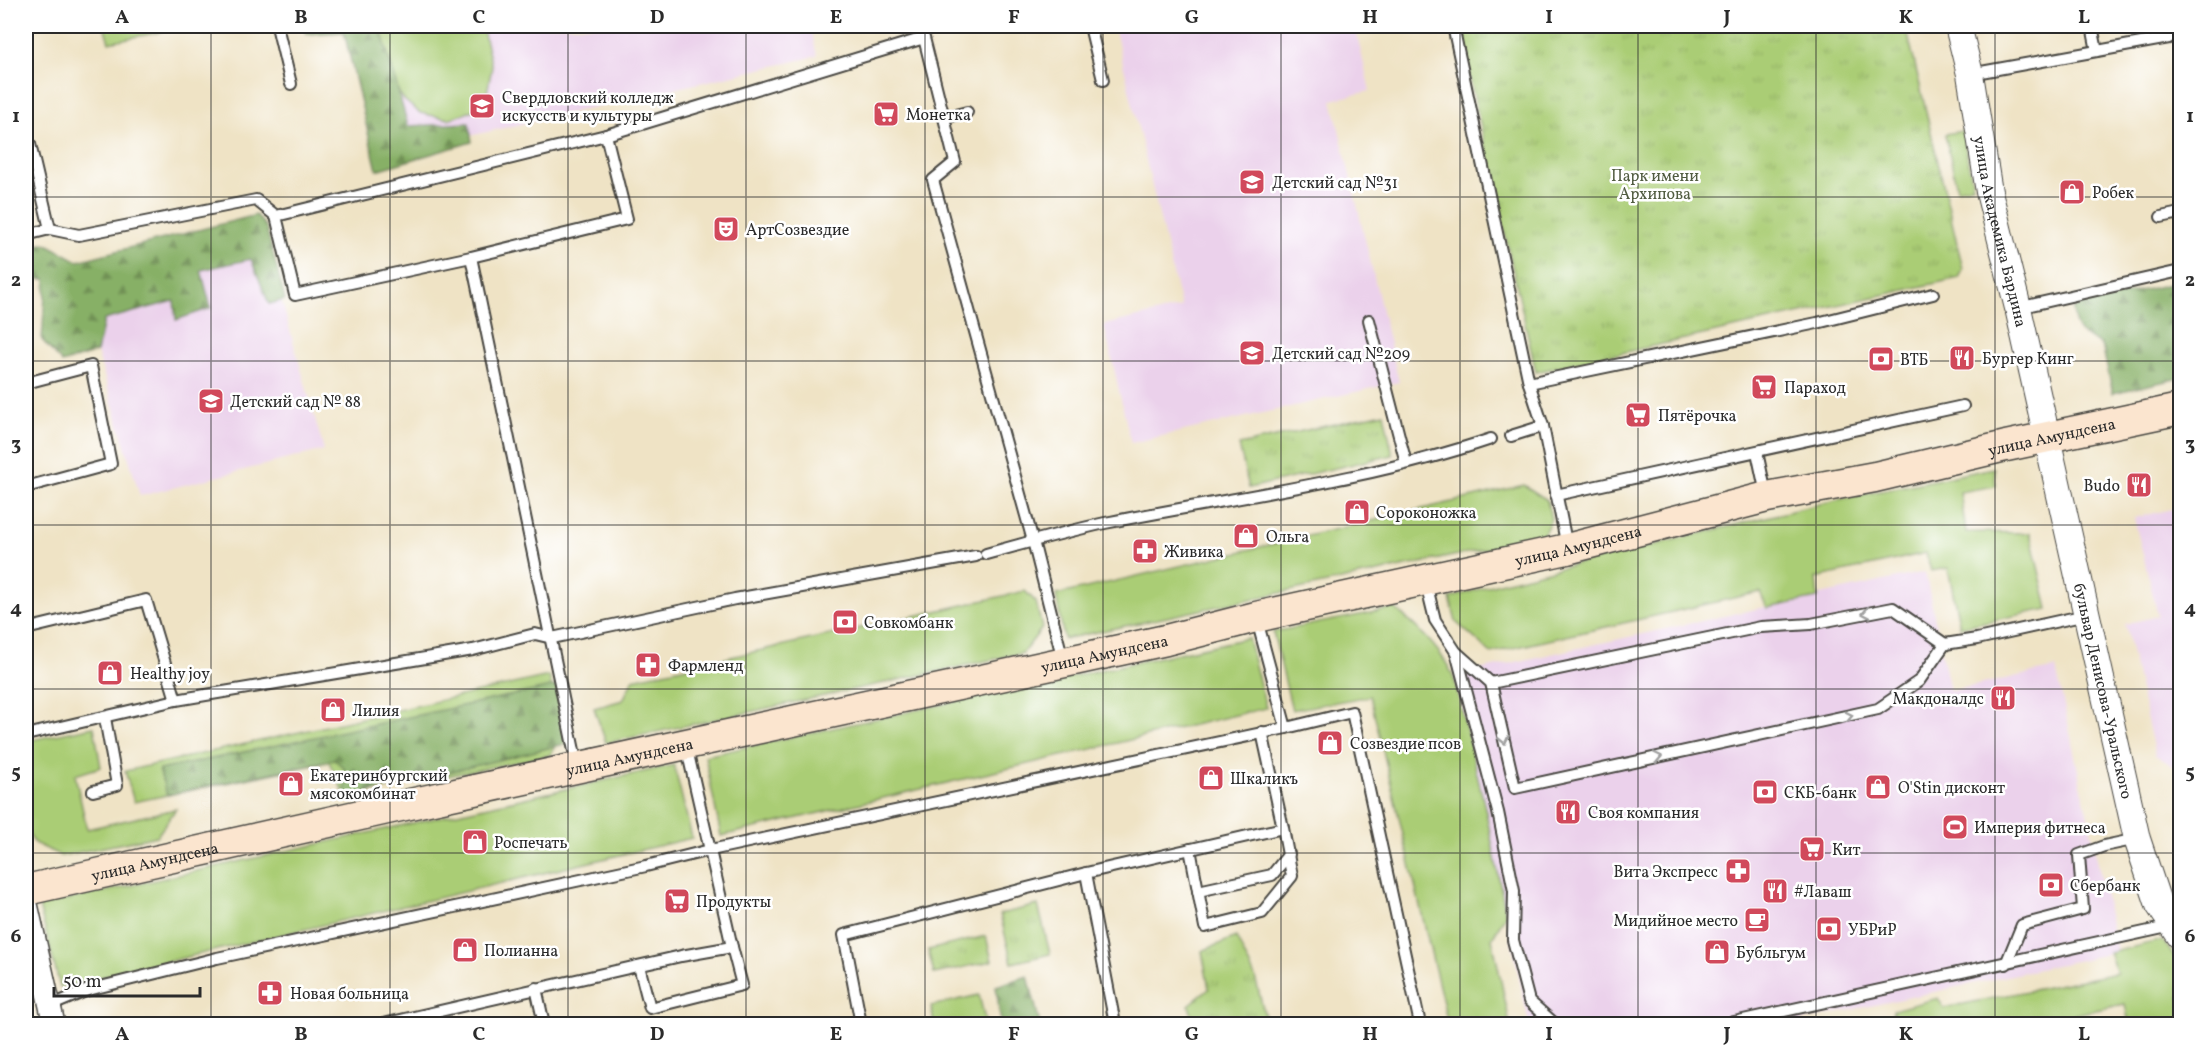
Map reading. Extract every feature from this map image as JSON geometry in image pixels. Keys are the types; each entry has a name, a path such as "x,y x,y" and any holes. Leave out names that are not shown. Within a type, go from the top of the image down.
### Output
{"main road":[{"name":"улица Амундсена","path":"26,890 1166,640 1256,617 1567,549 1767,497 1875,477 2181,409"}],"street":[{"name":"улица Академика Бардина","path":"1958,26 1970,74 1989,192 2047,437"},
{"name":"бульвар Денисова-Уральского","path":"2047,437 2137,839 2159,905 2176,931"},
{"path":"26,900 52,1015"}],"lane":[{"path":"277,26 291,84"},
{"path":"1090,26 1103,80"},
{"path":"1453,26 1529,383 1543,426 1567,549"},
{"path":"2092,26 2097,51"},
{"path":"276,216 606,135 924,38 955,162 933,180 1033,540 1063,661"},
{"path":"1970,74 2169,38"},
{"path":"944,118 967,112"},
{"path":"26,235 50,229 79,235 256,200 276,216 295,295 627,219 606,135"},
{"path":"26,145 30,144 50,229"},
{"path":"2161,217 2181,213"},
{"path":"471,256 578,768"},
{"path":"2018,308 2181,271"},
{"path":"1529,383 1817,323 1933,294"},
{"path":"1369,320 1406,463"},
{"path":"26,383 92,366 111,464 26,487"},
{"path":"1556,495 1963,406"},
{"path":"1511,436 1543,426"},
{"path":"26,735 176,700 473,650 535,634 552,638 735,599 981,555 1033,540 1104,524 1334,480 1462,449 1491,439"},
{"path":"1757,452 1767,497"},
{"path":"1426,581 1435,620 1456,652 1491,683 1515,788 1878,709 1919,681 1945,644"},
{"path":"26,629 146,600 176,700"},
{"path":"1491,683 1761,627 1811,624 1893,608 1945,644 2086,615"},
{"path":"1256,617 1286,728"},
{"path":"1456,652 1498,812 1514,891 1514,940 1529,1001 1555,1024"},
{"path":"52,1015 87,990 217,958 1352,712 1420,1024"},
{"path":"93,791 117,785 105,718"},
{"path":"1190,849 1205,927 1262,913 1292,876 1262,732"},
{"path":"639,966 650,1008 742,985 686,744"},
{"path":"861,1024 844,935 1086,873 1283,828"},
{"path":"2006,964 2022,925 2083,909 2079,855 2104,846 2137,839"},
{"path":"1198,891 1272,875 1289,854"},
{"path":"1086,873 1115,1024"},
{"path":"1725,1024 1775,1019 2006,964 2176,931"},
{"path":"383,1024 681,956 732,947"},
{"path":"536,988 544,1024"}],"shaded area":[{"name":"Свердловский колледж искусств и культуры","path":"347,26 810,26 817,56 378,157"},
{"name":"Детский сад №31","path":"1114,26 1355,26 1370,91 1332,100 1399,382 1131,443 1104,325 1181,307"},
{"name":"Детский сад № 88","path":"265,243 324,450 140,496 78,288"},
{"path":"2180,507 2180,770 2155,755 2125,624 2158,616 2134,518"},
{"name":"Кит","path":"1925,572 1950,691 2056,668 2117,952 1787,1024 1529,1024 1456,675"}],"green space":[{"path":"104,26 169,26 170,30 109,42"},
{"path":"304,26 380,26 408,126 469,123 472,142 377,170 344,32 306,34"},
{"path":"380,26 482,26 492,67 486,98 473,110 449,119 420,113 404,100 393,84"},
{"name":"Парк имени Архипова","path":"1458,26 1906,26 1963,269 1959,278 1536,372"},
{"path":"1962,131 1973,186 1957,189 1945,134"},
{"path":"256,215 266,227 285,300 269,304 251,259 201,270 211,308 176,320 174,301 104,320 97,352 62,363 42,340 46,279 26,279 26,245 47,244 78,261"},
{"path":"2180,282 2180,378 2113,393 2102,345 2080,333 2075,324 2073,309 2086,303"},
{"path":"1384,413 1393,455 1249,488 1239,445"},
{"path":"1994,468 1996,486 1960,492 1966,532 2030,533 2048,609 1960,627 1948,568 1931,571 1926,553 1816,578 1818,598 1767,608 1760,592 1491,653 1456,622 1450,598 1499,583 1836,500"},
{"path":"1524,485 1547,500 1551,519 1542,537 1064,639 1056,595"},
{"path":"1025,591 1036,602 1042,628 1023,653 606,743 594,708 623,700 633,679"},
{"path":"1395,608 1438,650 1455,682 1486,812 1506,914 1492,938 1510,1024 1448,1024 1370,696 1292,710 1273,632"},
{"path":"1248,638 1266,708 721,836 705,756"},
{"path":"549,676 563,734 550,755 346,797 329,762 134,802 125,771"},
{"path":"556,686 569,743 346,797 344,768 334,759 167,795 159,770"},
{"path":"94,727 101,767 75,775 87,829 176,809 157,836 61,856 34,843 26,829 26,741"},
{"path":"674,765 692,838 60,987 39,906"},
{"path":"1038,905 1050,954 1012,963 1000,914"},
{"path":"986,936 992,961 934,974 928,950"},
{"path":"1236,937 1255,977 1267,1024 1194,1024 1189,1005 1209,989 1202,951"},
{"path":"2162,940 2180,963 2180,1024 2129,1024 2125,1004 2029,1024 1891,1024 1893,1010 1938,998 1944,1008 2117,973 2109,953"},
{"path":"1028,976 1040,1024 1001,1024 996,986"},
{"path":"979,995 986,1024 934,1024 931,1006"}],"place":[{"name":"Свердловский колледж искусств и культуры","path":"482,106"},
{"name":"Монетка","path":"886,114"},
{"name":"Детский сад №31","path":"1252,182"},
{"name":"Робек","path":"2072,192"},
{"name":"АртСозвездие","path":"726,229"},
{"name":"Детский сад №209","path":"1252,353"},
{"name":"Бургер Кинг","path":"1962,358"},
{"name":"ВТБ","path":"1881,359"},
{"name":"Параход","path":"1764,387"},
{"name":"Детский сад № 88","path":"211,401"},
{"name":"Пятёрочка","path":"1638,415"},
{"name":"Budo","path":"2139,485"},
{"name":"Сороконожка","path":"1357,512"},
{"name":"Ольга","path":"1246,536"},
{"name":"Живика","path":"1145,551"},
{"name":"Совкомбанк","path":"845,622"},
{"name":"Фармленд","path":"648,665"},
{"name":"Healthy joy","path":"110,673"},
{"name":"Макдоналдс","path":"2003,698"},
{"name":"Лилия","path":"333,710"},
{"name":"Созвездие псов","path":"1330,743"},
{"name":"Шкаликъ","path":"1211,778"},
{"name":"Екатеринбургский мясокомбинат","path":"291,784"},
{"name":"O'Stin дисконт","path":"1878,787"},
{"name":"СКБ-банк","path":"1765,792"},
{"name":"Своя компания","path":"1568,812"},
{"name":"Империя фитнеса","path":"1955,827"},
{"name":"Роспечать","path":"475,842"},
{"name":"Кит","path":"1812,849"},
{"name":"Вита Экспресс","path":"1738,871"},
{"name":"Сбербанк","path":"2051,885"},
{"name":"#Лаваш","path":"1775,891"},
{"name":"Продукты","path":"677,901"},
{"name":"Мидийное место","path":"1757,920"},
{"name":"УБРиР","path":"1829,929"},
{"name":"Полианна","path":"465,950"},
{"name":"Бубльгум","path":"1717,952"},
{"name":"Новая больница","path":"270,993"}]}
